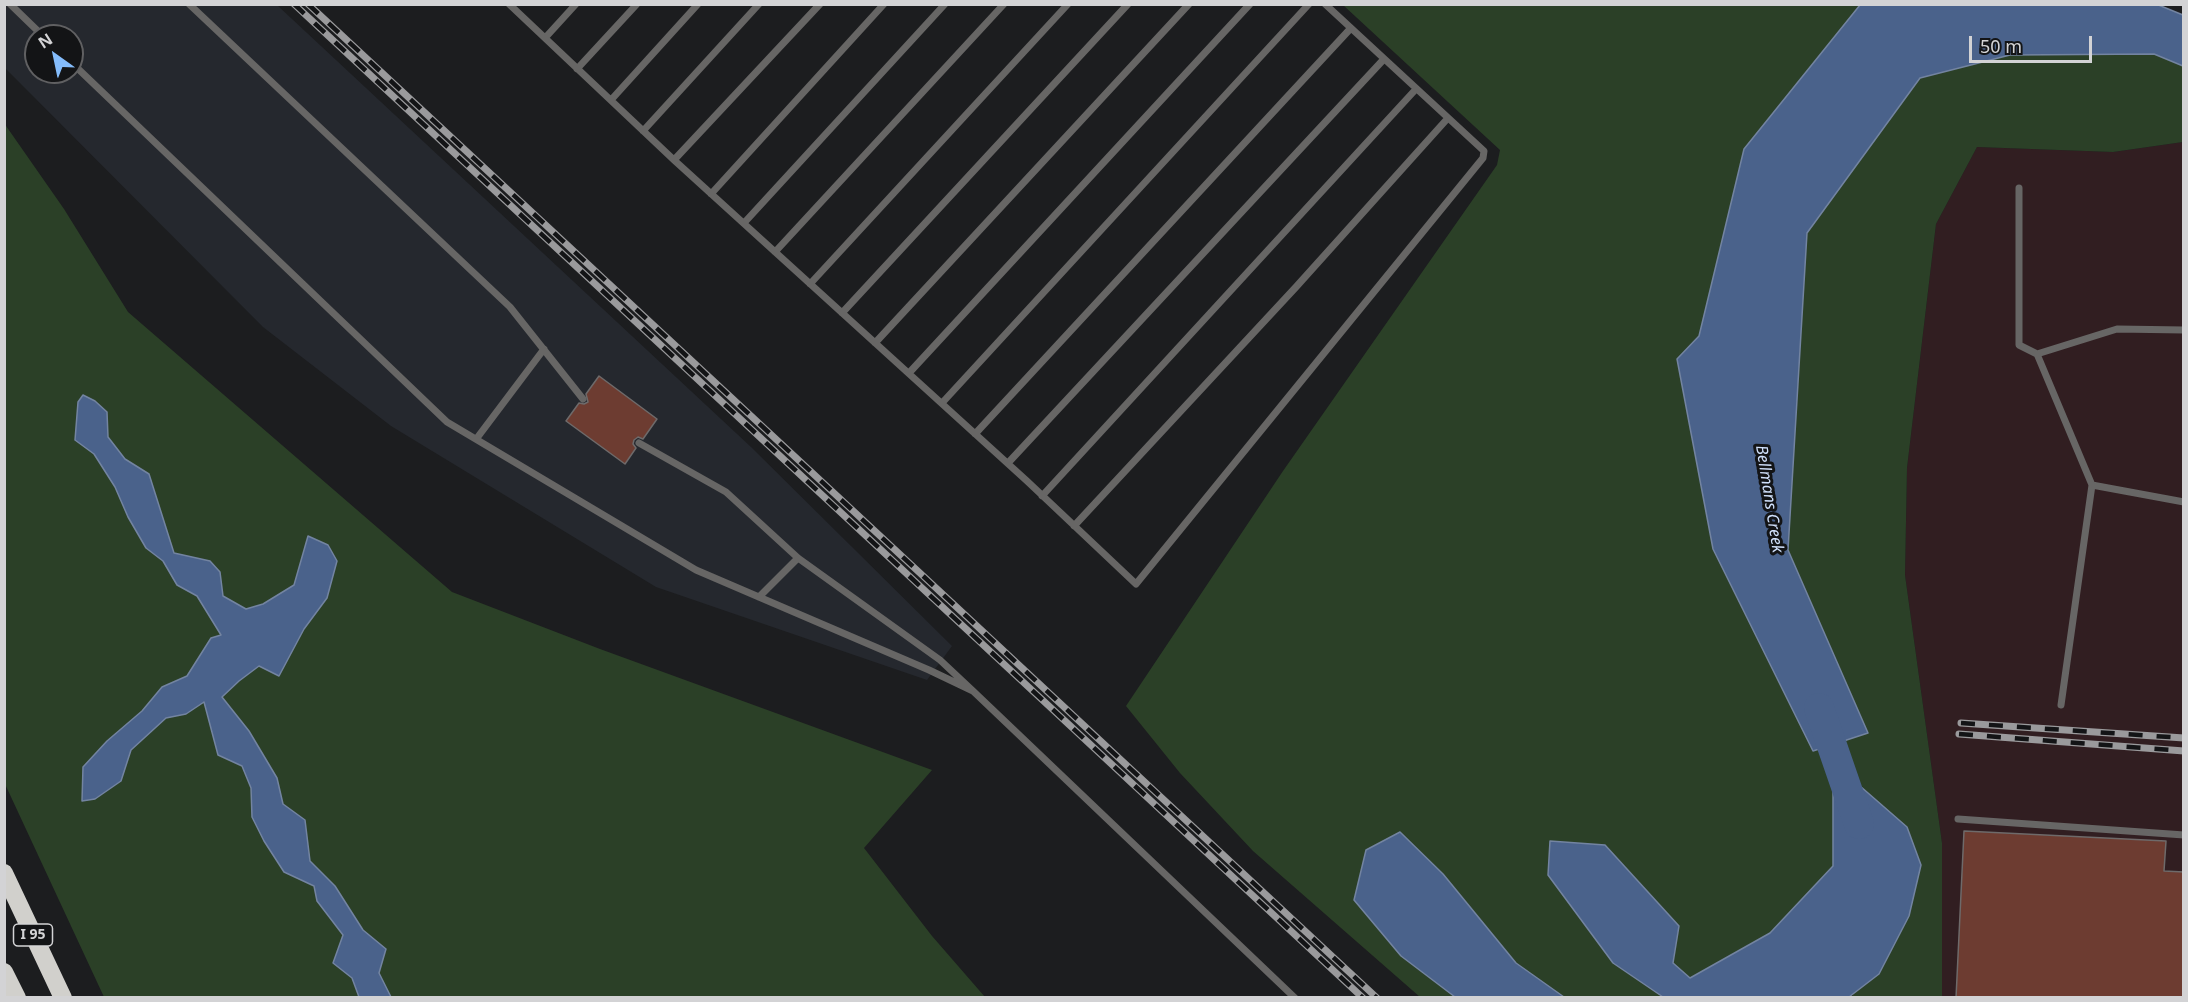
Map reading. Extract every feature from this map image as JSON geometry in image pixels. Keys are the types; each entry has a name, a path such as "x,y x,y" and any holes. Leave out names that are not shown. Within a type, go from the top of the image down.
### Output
{"highway":[{"name":"I 95","path":"4,873 63,998"},
{"path":"4,972 16,998"}],"lane":[{"path":"10,4 31,24"},
{"path":"189,4 510,307 583,399"},
{"path":"545,38 576,4"},
{"path":"577,69 637,4"},
{"path":"611,100 698,4"},
{"path":"643,131 759,4"},
{"path":"674,160 820,4"},
{"path":"711,194 884,4"},
{"path":"744,224 945,4"},
{"path":"775,252 1004,4"},
{"path":"810,284 1068,4"},
{"path":"842,313 1128,4"},
{"path":"875,343 1189,4"},
{"path":"909,374 1250,4"},
{"path":"942,403 1309,4"},
{"path":"509,5 674,160 942,403 1136,584 1483,158 1484,151 1325,4"},
{"path":"975,434 1351,28"},
{"path":"1008,464 1384,59"},
{"path":"84,74 447,422 696,570 973,691"},
{"path":"1042,496 1416,89"},
{"path":"1074,526 1296,287 1448,118"},
{"path":"2019,188 2019,345 2037,354 2092,485 2061,705"},
{"path":"2037,354 2117,329 2184,330"},
{"path":"477,438 544,349"},
{"path":"639,443 726,492 798,558 940,660 1295,998"},
{"path":"2092,485 2184,501"},
{"path":"759,597 798,558"},
{"path":"1958,819 2184,835"}],"shaded area":[{"path":"4,5 277,5 751,447 952,646 927,680 656,587 391,426 263,327 5,68"},
{"path":"2183,142 2183,997 1942,997 1942,843 1905,575 1907,468 1936,224 1977,147 2113,152"}],"green space":[{"path":"1343,5 1860,5 1744,149 1699,337 1677,359 1868,733 1788,550 1806,233 1919,78 2010,55 2154,54 2183,66 2183,142 2113,152 1977,147 1936,224 1907,468 1905,575 1942,843 1942,997 1855,998 1852,995 1879,974 1833,788 1833,866 1770,933 1690,979 1673,963 1679,926 1605,845 1550,841 1613,963 1663,997 1564,997 1516,963 1443,874 1400,832 1401,956 1455,997 1420,997 1253,851 1180,773 1126,706 1283,471 1497,165 1500,150"},
{"path":"4,123 64,209 128,312 452,592 600,649 932,770 864,848 932,936 985,997 104,997 5,784"}],"water":[{"path":"2156,4 2183,15 2183,66 2154,54 2010,55 1920,78 1807,233 1788,550 1868,733 1813,751 1713,549 1677,359 1699,336 1744,149 1860,5"},
{"path":"83,395 95,401 107,412 108,437 125,459 149,474 174,553 210,561 220,572 223,596 246,609 263,604 294,585 308,536 328,545 337,561 327,598 304,629 279,676 259,666 222,697 249,731 277,778 283,804 305,820 310,861 335,886 363,930 386,949 379,973 391,997 359,997 352,978 333,963 343,935 317,901 314,886 284,872 264,841 252,817 251,788 242,766 218,755 204,702 186,714 166,718 131,750 121,781 95,799 82,801 83,767 107,741 142,711 162,687 187,676 211,638 221,635 197,596 177,585 163,561 146,548 128,517 115,487 94,454 75,440 78,402"},
{"path":"1860,786 1907,827 1921,865 1909,916 1879,974 1849,997 1663,997 1613,963 1548,875 1550,841 1605,845 1679,926 1673,963 1690,978 1770,933 1833,866 1833,788"},
{"path":"1400,832 1443,874 1516,963 1564,997 1455,997 1401,956 1354,900 1366,850"}],"building":[{"path":"599,376 657,419 643,439 638,437 634,440 633,444 636,448 625,464 566,421 579,403 588,402 586,394"},
{"path":"1964,831 2166,841 2164,871 2184,872 2184,998 1956,998"}],"waterway":[{"name":"Bellmans Creek","path":"1819,708 1859,824"}],"railway":[{"path":"294,4 1363,998"},
{"path":"308,4 1377,998"},
{"path":"1961,723 2184,738"},
{"path":"1959,734 2184,751"}]}
